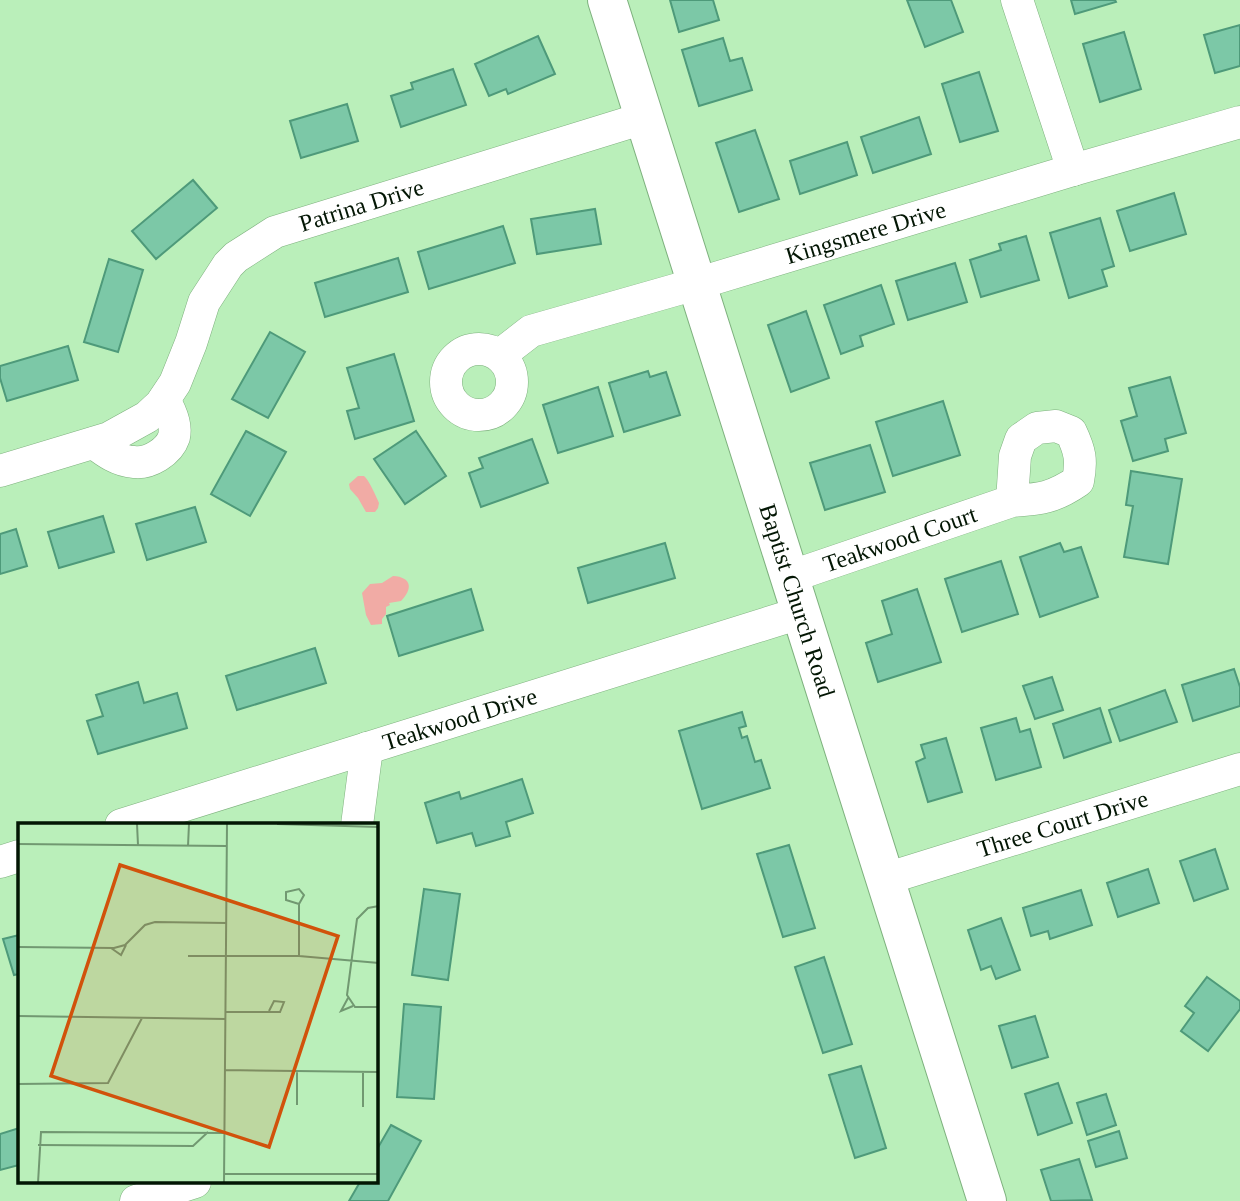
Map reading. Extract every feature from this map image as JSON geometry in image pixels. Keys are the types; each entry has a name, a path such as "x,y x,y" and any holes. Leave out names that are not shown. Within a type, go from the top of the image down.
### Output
{"street":[{"name":"Baptist Church Road","path":"607,0 984,1200"},
{"path":"1017,0 1073,170"},
{"name":"Patrina Drive","path":"0,471 109,438 147,417 164,400 175,383 204,302 228,265 275,232 645,118"},
{"name":"Kingsmere Drive","path":"499,355 531,331 1240,122"},
{"name":"Teakwood Court","path":"795,595 1012,502"},
{"name":"Teakwood Drive","path":"127,823 367,748 795,595"},
{"path":"357,823 367,748"},
{"name":"Three Court Drive","path":"885,880 1240,769"},
{"path":"0,862 18,856"},
{"path":"136,1201 189,1184"}],"shaded area":[{"path":"358,476 364,476 374,492 379,503 375,512 366,512 350,489 349,484"},
{"path":"393,576 407,581 409,588 401,601 389,603 386,607 382,624 371,625 366,615 362,593 370,584 382,583"}],"building":[{"path":"670,0 713,0 719,20 679,32"},
{"path":"907,0 951,0 963,32 925,47"},
{"path":"1071,0 1115,0 1116,2 1075,14"},
{"path":"1240,25 1240,66 1215,73 1204,35"},
{"path":"1124,32 1141,89 1100,102 1083,44"},
{"path":"538,36 555,74 508,94 506,89 489,96 475,64"},
{"path":"723,38 730,61 742,58 752,90 699,106 682,50"},
{"path":"453,69 466,105 401,127 391,96 413,89 411,83"},
{"path":"979,72 998,131 960,142 942,84"},
{"path":"347,104 358,141 301,158 290,121"},
{"path":"919,117 931,154 873,173 861,137"},
{"path":"755,130 779,199 739,212 716,143"},
{"path":"847,142 857,175 800,194 790,161"},
{"path":"193,180 217,208 156,259 132,231"},
{"path":"1174,193 1186,234 1130,251 1117,211"},
{"path":"595,209 601,244 537,254 531,219"},
{"path":"1100,218 1114,266 1102,270 1107,286 1069,298 1050,233"},
{"path":"503,226 515,263 429,289 418,252"},
{"path":"1026,236 1039,280 981,297 970,260 1001,250 999,244"},
{"path":"398,258 408,292 325,317 315,283"},
{"path":"109,259 143,270 118,352 84,342"},
{"path":"955,263 967,302 908,320 896,281"},
{"path":"881,285 894,324 860,336 863,346 841,354 824,305"},
{"path":"806,311 829,378 791,392 768,325"},
{"path":"270,332 305,352 268,418 232,399"},
{"path":"68,346 78,380 7,401 0,378 0,366"},
{"path":"394,354 414,421 355,439 347,411 359,408 347,368"},
{"path":"648,371 650,377 666,372 680,415 624,432 609,383"},
{"path":"1170,377 1186,433 1165,439 1168,451 1133,461 1121,421 1137,416 1129,388"},
{"path":"598,387 613,436 558,453 543,405"},
{"path":"943,401 960,455 893,476 876,422"},
{"path":"246,431 286,452 250,516 211,494"},
{"path":"416,431 446,476 405,504 374,459"},
{"path":"532,439 548,483 481,507 469,473 483,468 479,458"},
{"path":"870,445 885,492 825,510 810,463"},
{"path":"1131,471 1182,479 1168,564 1124,557 1133,506 1126,505"},
{"path":"195,507 206,542 147,560 136,524"},
{"path":"103,516 114,552 59,568 48,532"},
{"path":"16,529 27,566 0,574 0,534"},
{"path":"665,543 675,578 588,603 578,568"},
{"path":"1060,543 1064,552 1081,547 1098,597 1040,617 1020,557"},
{"path":"1001,561 1018,614 962,632 945,579"},
{"path":"471,589 483,630 399,656 387,616"},
{"path":"917,589 941,662 878,682 866,643 892,634 882,601"},
{"path":"315,648 326,683 237,710 226,676"},
{"path":"1234,669 1240,687 1240,706 1193,721 1182,685"},
{"path":"1052,677 1063,710 1035,719 1023,686"},
{"path":"138,682 144,703 177,693 187,728 98,754 87,721 103,716 96,695"},
{"path":"1165,690 1177,722 1120,741 1109,710"},
{"path":"1100,708 1111,742 1064,758 1053,724"},
{"path":"742,712 746,726 739,728 742,738 747,736 755,762 761,760 770,788 702,809 679,731"},
{"path":"1016,718 1020,732 1030,729 1041,767 996,780 981,728"},
{"path":"946,738 962,792 928,802 916,762 925,758 921,745"},
{"path":"522,779 533,813 506,822 510,836 476,846 472,833 437,843 425,803 459,792 461,799"},
{"path":"789,845 815,928 783,937 757,854"},
{"path":"1215,849 1228,889 1194,901 1180,861"},
{"path":"1148,869 1159,903 1118,917 1107,883"},
{"path":"424,889 460,894 448,980 412,975"},
{"path":"1081,890 1092,925 1050,939 1048,931 1031,936 1023,908"},
{"path":"1001,918 1020,970 996,979 991,966 981,970 968,930"},
{"path":"18,935 18,974 14,975 3,939"},
{"path":"824,957 852,1044 823,1053 795,967"},
{"path":"1207,977 1240,1001 1240,1009 1208,1051 1181,1031 1194,1013 1185,1006"},
{"path":"404,1004 441,1007 434,1099 397,1097"},
{"path":"1035,1016 1048,1057 1012,1068 999,1026"},
{"path":"861,1066 886,1148 855,1158 829,1075"},
{"path":"1058,1083 1072,1123 1038,1135 1025,1094"},
{"path":"1106,1094 1116,1125 1087,1135 1077,1103"},
{"path":"391,1125 421,1141 388,1201 349,1201 359,1184 378,1184 378,1148"},
{"path":"18,1128 18,1165 0,1170 0,1134"},
{"path":"1119,1131 1127,1158 1096,1167 1088,1141"},
{"path":"1079,1159 1092,1200 1051,1201 1041,1170"}]}
